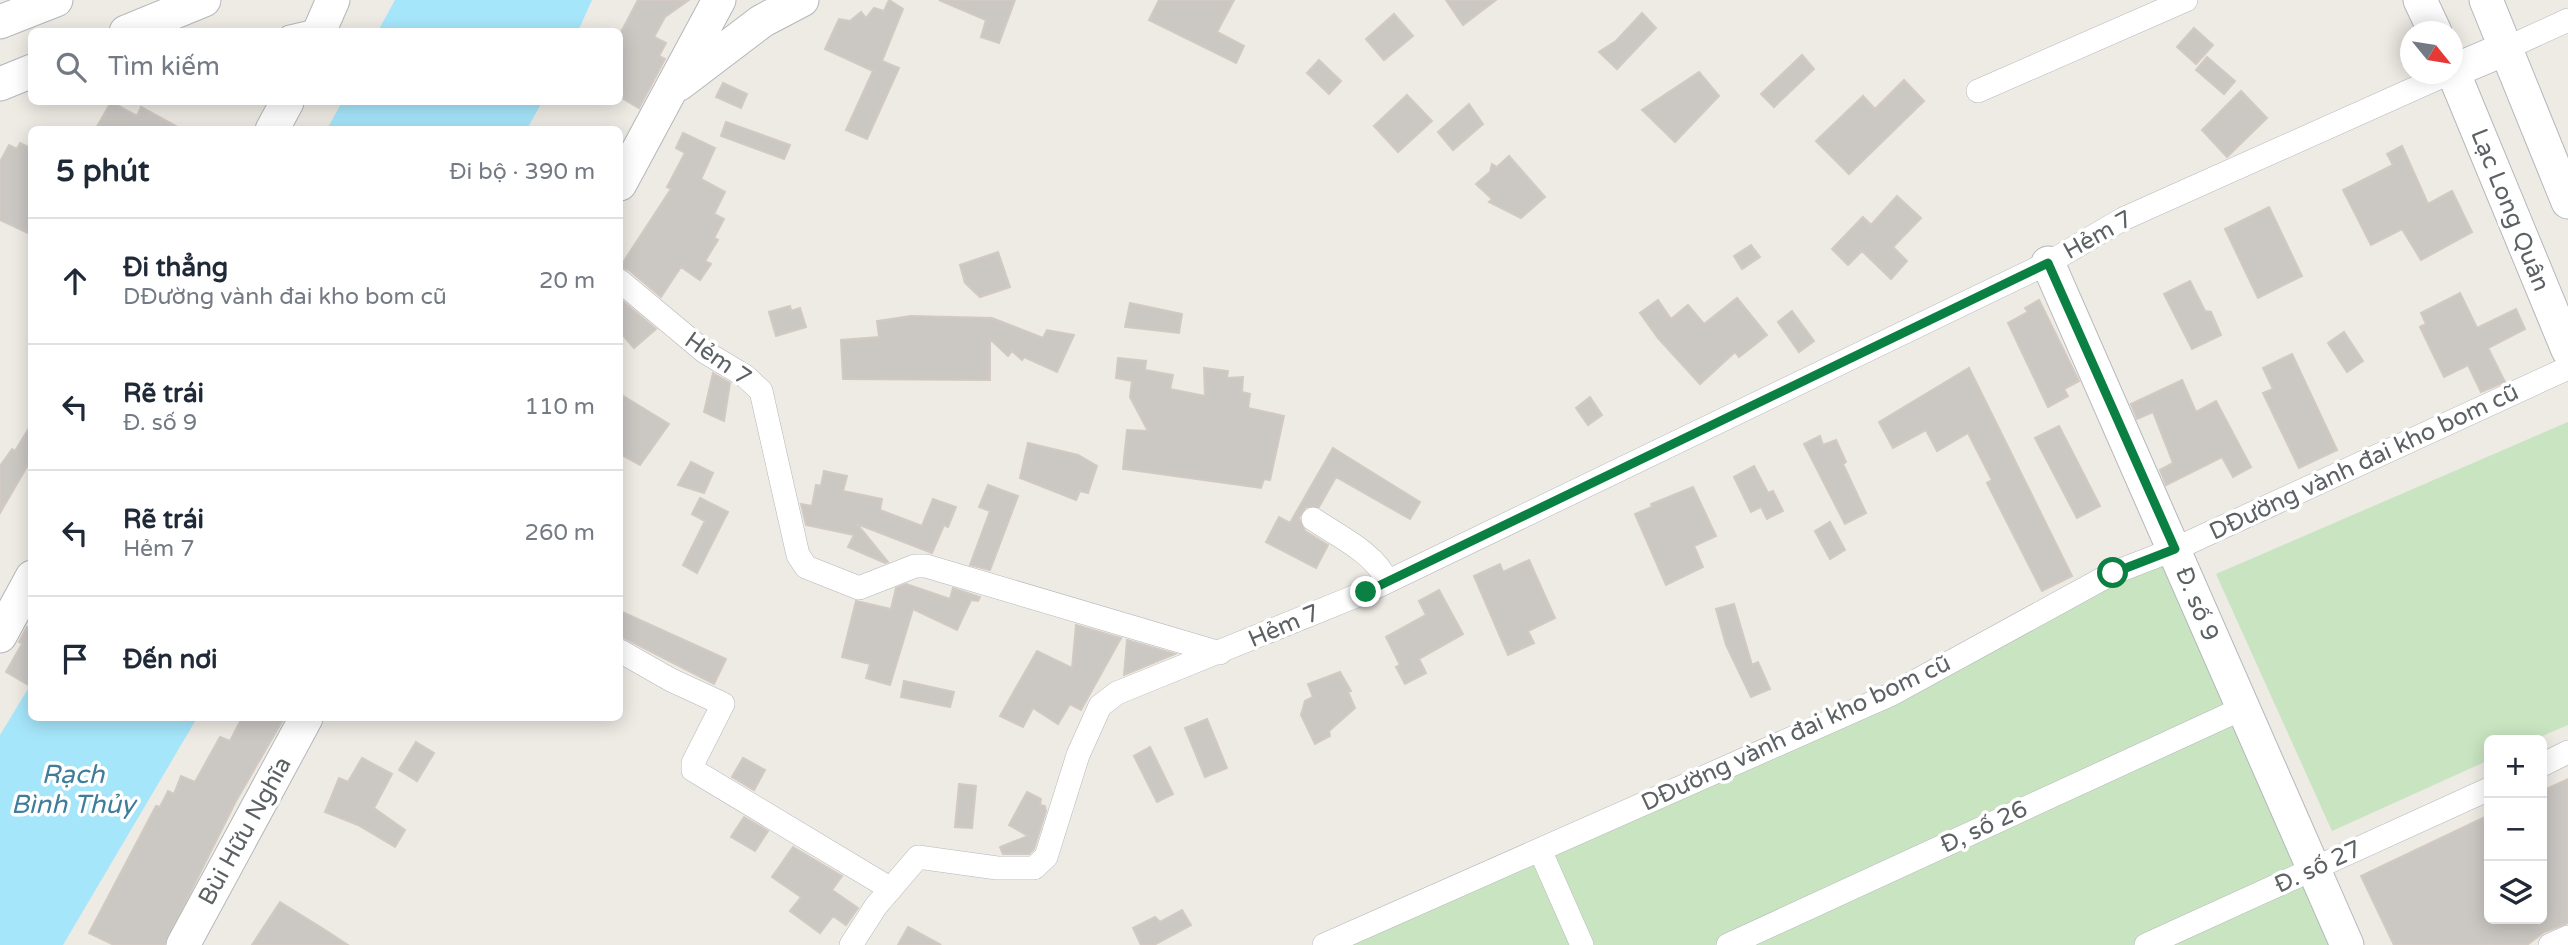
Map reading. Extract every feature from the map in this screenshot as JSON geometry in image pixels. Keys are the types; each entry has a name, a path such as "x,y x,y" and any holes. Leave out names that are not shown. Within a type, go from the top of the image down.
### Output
{"main road":[{"path":"0,22 56,0"},
{"path":"623,178 719,0"},
{"path":"666,95 762,21 802,0"},
{"path":"2420,0 2430,21"},
{"path":"2486,0 2568,202"},
{"path":"136,28 198,2"},
{"path":"2463,66 2507,48"},
{"path":"0,84 28,73"},
{"name":"Lạc Long Quân","path":"2459,84 2568,350"},
{"path":"274,126 285,105"},
{"name":"Đ. số 9","path":"2048,263 2175,549 2241,709 2347,945"},
{"path":"0,636 28,584"},
{"name":"Bùi Hữu Nghĩa","path":"183,945 304,721"}],"street":[{"path":"1978,91 2186,0"},
{"path":"2507,48 2568,20"},
{"name":"Hẻm 7","path":"851,945 918,857 997,869 1034,868 1046,857 1078,755 1100,706 1117,693 1220,653 1387,581 2048,263 2123,219 2425,84"},
{"name":"Hẻm 7","path":"623,284 661,318 705,352 745,376 761,391 798,555 806,567 859,588 915,566 926,566 1220,653"},
{"name":"DĐường vành đai kho bom cũ","path":"1323,945 1892,694 2113,573 2175,549 2568,368"},
{"path":"1313,519 1373,560 1382,569 1387,581"},
{"path":"623,653 671,680 723,704 693,763 693,770 891,889"},
{"name":"Đ, số 26","path":"1728,945 2241,709"},
{"path":"1323,945 1854,711"},
{"path":"2547,762 2568,752"},
{"name":"Đ. số 27","path":"2146,945 2484,791"},
{"path":"1540,850 1582,945"},
{"path":"2550,945 2568,937"}],"lane":[{"path":"299,28 325,19"}],"green space":[{"path":"2568,422 2568,725 2545,735 2484,735 2484,762 2332,831 2216,574"},
{"path":"2175,549 2347,945 1324,945 1540,850"}],"water":[{"path":"395,0 592,0 579,28 380,28"},
{"path":"340,105 540,105 529,126 329,126"},
{"name":"Rạch Bình Thủy","path":"28,689 28,721 195,721 63,945 0,945 0,735"}],"building":[{"path":"638,0 689,0 665,17 654,37 666,43 659,56 665,59 639,108 623,99 623,28"},
{"path":"889,0 903,9 882,61 899,68 867,139 846,130 873,71 825,49 839,19 850,21 861,12 866,18 874,8 884,11"},
{"path":"939,0 1015,0 999,43 981,37 986,20"},
{"path":"1159,0 1234,0 1217,32 1244,46 1236,63 1149,20"},
{"path":"1446,0 1496,0 1463,25"},
{"path":"1642,13 1656,28 1617,69 1599,52 1616,41"},
{"path":"1394,14 1413,36 1384,60 1366,39"},
{"path":"2194,28 2213,45 2196,64 2177,47"},
{"path":"1802,55 1814,69 1774,107 1761,94"},
{"path":"2207,57 2235,81 2224,94 2196,70"},
{"path":"1319,60 1341,81 1329,94 1307,73"},
{"path":"1699,72 1719,96 1675,142 1642,110"},
{"path":"1904,80 1924,101 1849,174 1816,141 1863,96 1875,109"},
{"path":"723,83 747,94 741,108 716,97"},
{"path":"2241,91 2267,118 2227,157 2202,130"},
{"path":"1407,95 1432,121 1398,152 1374,126"},
{"path":"1469,104 1483,124 1453,150 1438,132"},
{"path":"109,105 117,105 137,116 141,107 176,126 97,126"},
{"path":"726,122 790,145 784,159 721,136"},
{"path":"683,133 715,148 701,179 725,192 714,214 724,219 714,238 718,240 705,261 711,264 700,280 681,267 661,297 623,268 623,262 671,189 667,187 685,153 676,148"},
{"path":"20,143 28,147 28,233 0,220 0,162 9,145 17,149"},
{"path":"2402,146 2428,204 2452,191 2472,232 2421,260 2402,229 2371,245 2343,190 2393,165 2387,154"},
{"path":"1509,156 1545,197 1521,218 1489,202 1492,199 1476,184 1490,172 1492,164 1497,167"},
{"path":"1897,196 1921,218 1893,247 1907,261 1891,279 1862,251 1848,265 1832,249 1863,217 1871,225"},
{"path":"2269,207 2302,276 2258,298 2225,229"},
{"path":"1751,245 1760,257 1742,269 1734,256"},
{"path":"998,252 1010,287 980,297 965,283 960,265"},
{"path":"2190,281 2205,311 2211,312 2221,335 2192,349 2164,294"},
{"path":"2460,293 2477,328 2516,309 2525,329 2488,348 2505,382 2481,392 2468,365 2444,377 2420,327 2426,324 2421,313"},
{"path":"1737,298 1767,335 1739,357 1735,352 1700,384 1658,338 1640,313 1658,300 1671,319 1688,305 1704,324"},
{"path":"2039,300 2079,381 2064,389 2068,396 2048,407 2008,323 2028,312 2025,308"},
{"path":"623,302 656,329 634,348 623,335"},
{"path":"1130,303 1182,314 1179,333 1125,327"},
{"path":"790,306 791,311 800,308 806,327 776,336 769,312"},
{"path":"1792,311 1814,341 1799,352 1778,322"},
{"path":"911,316 992,318 1043,338 1047,330 1074,335 1057,372 1024,357 1022,360 1012,351 1008,356 990,339 990,380 843,379 841,340 879,337 877,321"},
{"path":"2344,332 2363,361 2347,372 2328,343"},
{"path":"2292,354 2337,450 2299,468 2263,393 2273,389 2263,368"},
{"path":"1118,358 1146,361 1145,370 1173,375 1170,389 1205,396 1204,368 1228,371 1227,378 1243,377 1242,392 1250,394 1248,408 1284,416 1270,480 1264,479 1261,488 1123,469 1127,430 1148,431 1130,397 1132,381 1116,378"},
{"path":"1969,368 2072,576 2042,591 1987,483 1992,480 1968,433 1937,451 1926,430 1893,448 1879,422"},
{"path":"713,373 730,383 724,421 704,412"},
{"path":"2182,380 2196,412 2216,401 2251,467 2233,477 2222,457 2166,485 2160,470 2173,463 2153,412 2137,419 2131,404"},
{"path":"623,396 669,424 640,465 623,456"},
{"path":"1590,397 1602,415 1588,425 1576,408"},
{"path":"2059,426 2100,506 2077,518 2035,438"},
{"path":"28,430 28,465 0,513 0,466 12,449 15,451"},
{"path":"1820,436 1823,445 1836,440 1846,462 1843,464 1866,513 1845,524 1804,444"},
{"path":"1028,443 1078,455 1097,466 1088,493 1080,491 1076,500 1020,478"},
{"path":"1333,448 1420,502 1410,519 1336,477 1319,507 1306,507 1299,518 1305,531 1328,545 1316,568 1266,542 1279,517 1290,523"},
{"path":"691,462 713,473 704,493 678,485"},
{"path":"1754,466 1768,493 1773,491 1783,511 1767,519 1761,507 1751,512 1734,477"},
{"path":"824,471 847,476 843,491 882,499 880,510 922,526 933,499 956,507 948,527 944,525 932,553 857,524 888,562 885,563 848,547 854,535 806,525 801,504 812,506 816,485 821,486"},
{"path":"988,485 1018,496 990,570 970,565 990,511 979,507"},
{"path":"1693,487 1716,536 1694,546 1703,567 1666,585 1635,514 1652,507 1651,504"},
{"path":"700,498 728,512 697,573 683,565 705,521 692,514"},
{"path":"1830,522 1845,550 1830,559 1815,531"},
{"path":"1529,560 1555,618 1528,631 1534,643 1508,655 1474,576 1500,564 1503,572"},
{"path":"906,584 950,599 953,588 980,597 978,601 971,600 957,630 913,609 890,685 866,678 870,664 842,657 856,601 891,609 896,588"},
{"path":"1439,590 1463,634 1419,659 1426,673 1405,684 1396,667 1400,665 1386,637 1426,615 1419,601"},
{"path":"1734,604 1752,665 1758,662 1770,689 1751,697 1726,645 1716,609"},
{"path":"623,612 726,659 714,684 623,638"},
{"path":"1076,625 1121,638 1081,710 1070,704 1058,724 1033,708 1023,727 1000,716 1037,651 1072,668"},
{"path":"28,627 28,685 6,672 22,644 19,642"},
{"path":"1127,640 1175,654 1124,675"},
{"path":"1340,672 1351,691 1348,692 1355,708 1329,731 1330,736 1315,744 1301,715 1305,701 1313,697 1308,684"},
{"path":"904,681 954,692 950,707 901,697"},
{"path":"1207,719 1227,768 1205,777 1185,728"},
{"path":"240,721 282,721 236,801 164,945 114,945 89,933 156,806 160,807 168,791 174,794 181,776 195,782 220,737 230,741"},
{"path":"416,742 434,753 417,781 399,770"},
{"path":"1150,747 1173,794 1157,802 1134,756"},
{"path":"362,758 392,774 374,808 405,830 395,847 358,825 325,812 339,778 348,782"},
{"path":"743,758 765,770 754,790 732,777"},
{"path":"2568,779 2568,923 2544,932 2527,945 2394,945 2361,876 2484,817 2484,924 2547,924 2547,789"},
{"path":"959,784 976,786 972,828 955,827"},
{"path":"1027,792 1041,799 1040,805 1045,806 1046,811 1034,849 1029,854 1003,854 1000,847 1028,836 1009,825"},
{"path":"744,817 768,831 755,851 731,837"},
{"path":"793,847 842,876 832,890 858,908 846,925 833,916 820,933 790,911 801,897 772,877"},
{"path":"280,902 322,928 348,945 252,945"},
{"path":"1182,910 1191,925 1154,945 1141,945 1133,928 1155,917 1160,922"},
{"path":"908,927 941,945 898,945"}],"route":[{"path":"1366,592 2048,263 2175,549 2113,573"}]}
